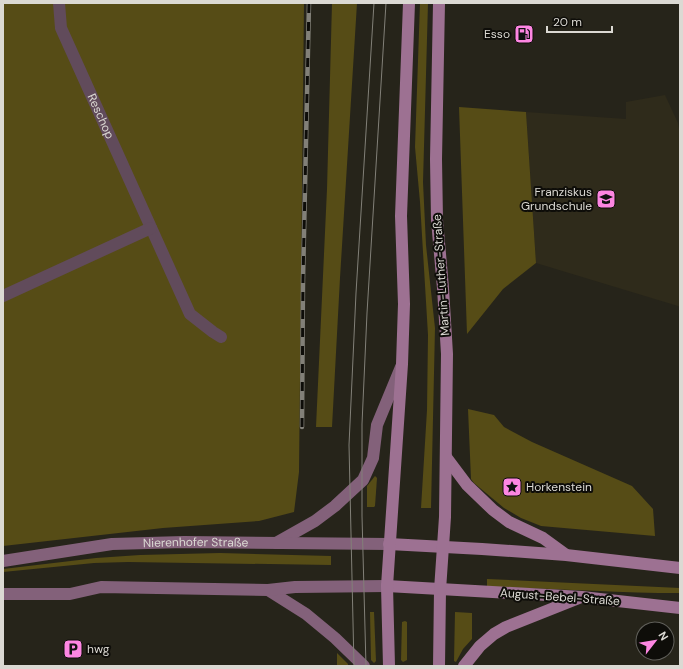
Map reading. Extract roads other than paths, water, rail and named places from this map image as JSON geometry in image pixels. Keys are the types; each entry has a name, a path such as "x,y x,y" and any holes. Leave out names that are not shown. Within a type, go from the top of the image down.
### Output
{"main road":[{"path":"389,666 386,586 402,364 404,304 401,216 409,3"},
{"name":"Martin-Luther-Straße","path":"439,3 436,159 437,220 447,354 445,517 440,590 439,666"},
{"path":"275,544 335,506 363,480 374,458 377,425 402,364"},
{"path":"446,457 467,485 492,510 509,522 543,538 566,555"},
{"name":"Nierenhofer Straße","path":"3,561 112,544 184,542 389,544"},
{"path":"389,544 566,555 680,568"},
{"path":"3,594 70,594 101,588 268,590 295,587 386,586 440,590"},
{"path":"268,590 312,619 335,638 364,666"},
{"name":"August-Bebel-Straße","path":"440,590 582,597 680,608"},
{"path":"464,666 480,646 494,634 506,627 582,597"}],"street":[{"name":"Reschop","path":"59,3 61,28 190,314 222,337"},
{"path":"3,296 151,228"}],"tram line":[{"path":"354,666 349,445 356,293 374,3"},
{"path":"366,666 362,516 362,424 367,313 386,3"}],"railway":[{"path":"302,427 303,280 309,3"}],"place":[{"name":"Esso","path":"524,34"},
{"name":"Franziskus Grundschule","path":"606,199"},
{"name":"Horkenstein","path":"512,487"},
{"name":"hwg","path":"73,649"}]}
